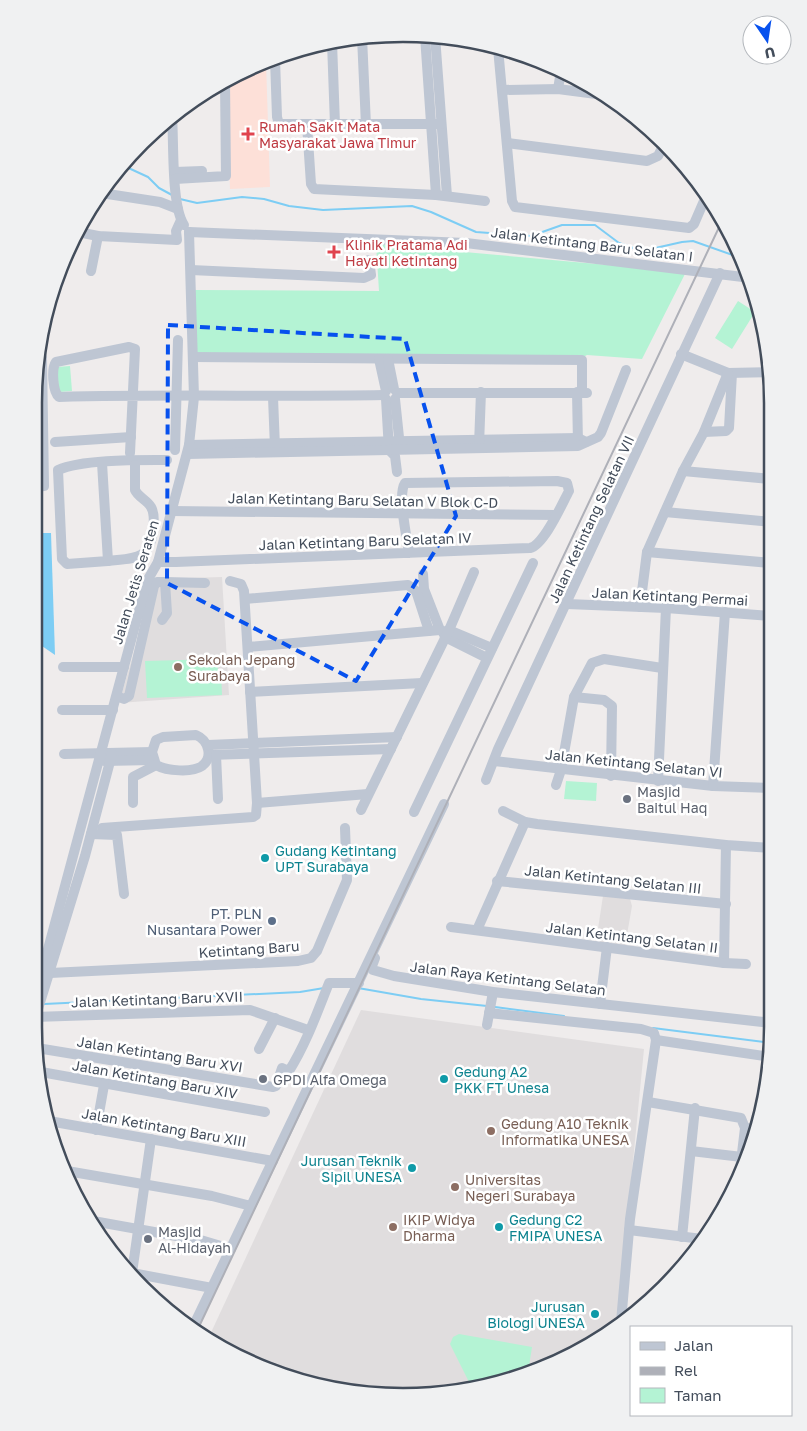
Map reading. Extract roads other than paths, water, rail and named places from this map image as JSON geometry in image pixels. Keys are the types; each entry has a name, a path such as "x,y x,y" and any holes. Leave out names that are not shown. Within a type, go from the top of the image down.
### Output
{"street":[{"path":"427,43 436,124 441,196"},
{"path":"435,44 436,124"},
{"path":"362,45 366,125"},
{"path":"332,49 335,125"},
{"path":"499,56 513,205 516,207 689,228 694,224 703,202"},
{"path":"275,66 278,121 280,124 436,124"},
{"path":"558,89 560,78"},
{"path":"502,90 558,89 587,93"},
{"path":"175,175 224,177 227,170 225,90"},
{"path":"307,125 311,184 314,189 441,196 485,201"},
{"path":"173,126 177,205 181,220 190,232"},
{"path":"507,143 647,161 658,156 661,150"},
{"path":"109,194 177,205"},
{"path":"86,234 98,236 177,240 176,231 181,220"},
{"name":"Jalan Jetis Seraten","path":"42,986 50,973 90,834 106,758 113,710 147,580 158,562 188,449 198,357 190,232"},
{"name":"Jalan Ketintang Baru Selatan I","path":"190,232 466,243 741,276"},
{"path":"91,271 98,236"},
{"path":"191,270 364,278 371,275 369,260"},
{"name":"Jalan Ketintang Selatan VII","path":"486,780 720,273"},
{"path":"175,450 178,340"},
{"path":"130,453 134,395 136,350 133,347 58,361 54,365 58,397 134,395 273,397 481,392 582,392"},
{"path":"681,354 730,373 763,372"},
{"path":"198,357 582,360 580,442"},
{"path":"384,359 390,394 397,472"},
{"path":"188,449 394,448 580,442 598,437 601,433 626,370"},
{"path":"704,432 726,431 730,428 730,373"},
{"path":"640,607 647,552 730,373"},
{"path":"479,444 481,392"},
{"path":"273,397 275,448"},
{"path":"55,442 131,437"},
{"path":"135,465 135,490 152,508 154,519 149,549 141,556 108,561 67,564 64,562 57,485 57,472 60,469 102,463 167,460"},
{"path":"102,463 108,561"},
{"path":"683,471 764,478"},
{"path":"409,553 402,487 405,482 557,480 567,484 569,491 556,515"},
{"path":"42,486 57,485"},
{"name":"Jalan Ketintang Baru Selatan V Blok C-D","path":"171,512 556,515"},
{"path":"665,512 764,521"},
{"name":"Jalan Ketintang Baru Selatan IV","path":"158,562 535,547 540,544 556,515"},
{"path":"647,552 764,562"},
{"path":"414,812 533,563"},
{"path":"361,810 474,572"},
{"path":"423,574 424,589 444,632 487,658"},
{"path":"102,828 253,817 257,812 245,599 243,586 230,581"},
{"path":"117,696 124,699 129,696 154,586 157,582 206,583"},
{"path":"162,620 167,613 166,582"},
{"path":"245,599 408,585 416,591 429,631"},
{"name":"Jalan Ketintang Permai","path":"567,604 666,608 764,615"},
{"path":"658,781 666,608"},
{"path":"712,786 725,612"},
{"path":"248,647 429,631 444,632 492,648"},
{"path":"556,785 561,770 574,697 592,663 598,660 662,668"},
{"path":"63,667 124,667"},
{"path":"250,692 422,683"},
{"path":"574,697 604,700 612,706 612,776"},
{"path":"62,710 113,710"},
{"path":"133,803 133,776 154,759 156,740 163,737 196,735 203,737 211,751 218,799"},
{"path":"211,751 397,737"},
{"path":"254,748 391,748"},
{"path":"64,754 106,758 154,759 166,769 194,769 205,763 211,751"},
{"name":"Jalan Jetis Seraten","path":"42,972 106,758"},
{"name":"Jalan Ketintang Selatan VI","path":"494,761 658,781 712,786 764,788"},
{"path":"257,803 368,794"},
{"path":"195,1322 359,985 444,804"},
{"path":"503,811 525,822 726,845 764,847"},
{"path":"477,930 525,822"},
{"name":"Ketintang Baru","path":"50,973 298,961 311,958 317,951 347,880 345,828"},
{"path":"90,834 117,835 124,894"},
{"name":"Jalan Ketintang Selatan II","path":"451,927 724,963 726,845"},
{"name":"Jalan Raya Ketintang Selatan","path":"429,851 399,909 372,969 491,1003 600,1004 764,1022"},
{"name":"Jalan Ketintang Selatan III","path":"498,881 726,904"},
{"path":"600,1004 607,947"},
{"path":"724,963 746,964"},
{"name":"Jalan Ketintang Baru XVI","path":"43,1049 274,1087 282,1068 289,1071 328,986 359,985"},
{"path":"487,1025 491,1003 641,1029 654,1033 656,1040 629,1230 622,1315"},
{"name":"Jalan Ketintang Baru XVII","path":"42,1017 250,1010 308,1030"},
{"path":"259,1049 276,1018"},
{"path":"656,1040 763,1056"},
{"name":"Jalan Ketintang Baru XIV","path":"46,1073 265,1112"},
{"path":"96,1130 104,1084"},
{"path":"648,1102 696,1108 741,1118 745,1128 743,1150"},
{"path":"682,1238 696,1108"},
{"name":"Jalan Ketintang Baru XIII","path":"56,1123 273,1161"},
{"path":"745,1128 750,1128"},
{"path":"133,1267 151,1140"},
{"path":"691,1151 740,1157"},
{"path":"73,1172 145,1184 251,1206"},
{"path":"99,1222 204,1241 231,1250"},
{"path":"629,1230 696,1239"},
{"path":"140,1274 212,1288"}],"water":[{"path":"42,533 51,533 55,655 42,646"}],"waterway":[{"path":"129,168 148,177 159,188 172,195"},
{"path":"180,199 197,203 242,197 264,199 289,206 323,210 412,206 431,212 476,232 531,236 562,225 595,225 619,243 642,251 693,241 732,255"},
{"path":"44,1004 300,992 324,988"},
{"path":"358,988 421,999 487,1006"},
{"path":"495,1007 564,1016"},
{"path":"653,1028 764,1042"}],"railway":[{"path":"200,1325 719,228"}],"place":[{"name":"Rumah Sakit Mata Masyarakat Jawa Timur","path":"248,134"},
{"name":"Klinik Pratama Adi Hayati Ketintang","path":"334,252"},
{"name":"Sekolah Jepang Surabaya","path":"178,667"},
{"name":"Masjid Baitul Haq","path":"627,799"},
{"name":"Gudang Ketintang UPT Surabaya","path":"265,858"},
{"name":"PT. PLN Nusantara Power","path":"272,921"},
{"name":"GPDI Alfa Omega","path":"263,1079"},
{"name":"Gedung A2 PKK FT Unesa","path":"444,1079"},
{"name":"Gedung A10 Teknik Informatika UNESA","path":"491,1131"},
{"name":"Jurusan Teknik Sipil UNESA","path":"412,1168"},
{"name":"Universitas Negeri Surabaya","path":"455,1187"},
{"name":"IKIP Widya Dharma","path":"393,1227"},
{"name":"Gedung C2 FMIPA UNESA","path":"499,1227"},
{"name":"Masjid Al-Hidayah","path":"148,1239"},
{"name":"Jurusan Biologi UNESA","path":"595,1314"}]}
